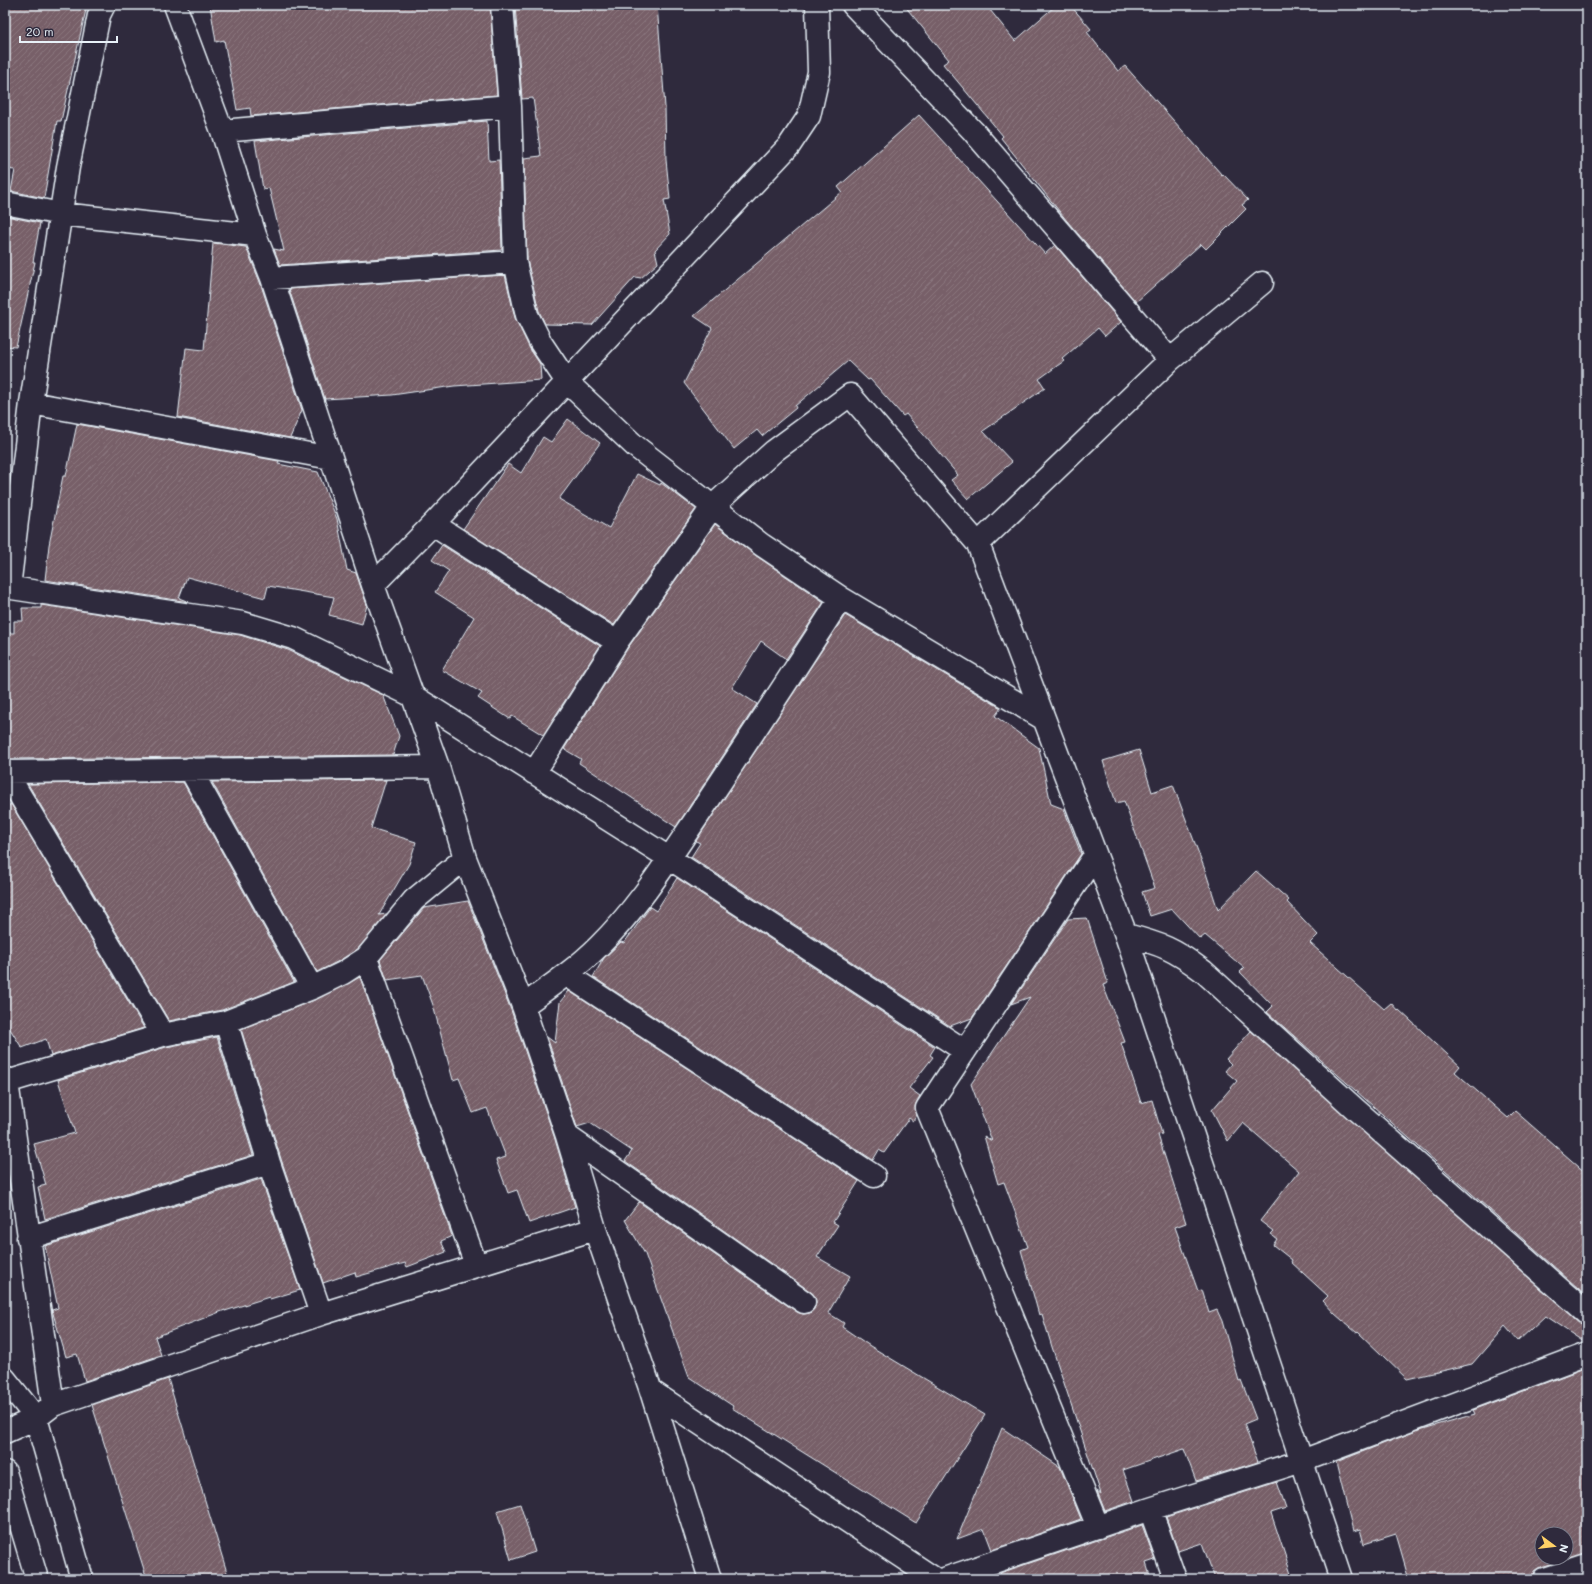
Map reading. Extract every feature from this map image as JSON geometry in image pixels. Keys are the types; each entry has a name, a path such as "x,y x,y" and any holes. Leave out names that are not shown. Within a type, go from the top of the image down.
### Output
{"street":[{"path":"104,5 99,15 72,145 31,403 7,587 182,612 243,623 293,638 413,696 669,858 965,1051"},
{"path":"175,5 222,131 255,235 272,278 373,585 438,767 464,858 523,1006 567,1136 594,1229 651,1391 710,1579"},
{"path":"502,5 510,106 516,262 527,315 541,343 567,382 635,446 762,545 841,598 1044,719"},
{"path":"373,585 434,524 789,146 810,116 819,72 817,5"},
{"path":"853,5 973,131 1170,360"},
{"path":"222,131 510,106"},
{"path":"5,203 61,214 255,235"},
{"path":"272,278 516,262"},
{"path":"978,544 1170,360 1262,283"},
{"path":"534,773 617,642 713,506 774,451 850,395 978,544 1126,935 1341,1579"},
{"path":"31,403 331,458"},
{"path":"434,524 617,642"},
{"path":"523,1006 567,975 599,946 626,917 669,858 752,736 841,598"},
{"path":"163,1035 6,772 438,767"},
{"path":"190,769 312,988"},
{"path":"1095,854 927,1108 1098,1527"},
{"path":"82,1579 44,1412 28,1238 6,1080 163,1035 226,1022 312,988 343,973 366,958 414,900 464,858"},
{"path":"1126,935 1159,943 1180,953 1203,971 1360,1113 1587,1313"},
{"path":"366,958 476,1265"},
{"path":"567,975 874,1176"},
{"path":"226,1022 269,1163 321,1314"},
{"path":"567,1136 804,1302"},
{"path":"28,1238 269,1163"},
{"path":"5,1432 44,1412 321,1314 594,1229"},
{"path":"944,1579 1150,1509 1302,1461 1587,1354"},
{"path":"5,1379 44,1412"},
{"path":"651,1391 935,1579"},
{"path":"5,1472 37,1579"},
{"path":"1150,1509 1175,1579"},
{"path":"1544,1579 1587,1565"}],"building":[{"path":"5,5 87,5 61,121 57,121 44,198 11,191 15,170 5,169"},
{"path":"210,5 490,5 497,95 251,116 250,108 237,110 224,40 216,42"},
{"path":"515,5 657,5 665,107 666,160 670,199 664,200 670,234 655,250 658,263 641,278 635,277 592,325 545,324 539,311 527,260 524,158 541,156 533,98 522,99"},
{"path":"904,5 986,5 1015,41 1056,5 1070,5 1091,29 1087,32 1118,71 1125,66 1222,175 1223,174 1248,200 1242,205 1246,209 1206,249 1201,244 1136,302 1067,221 1001,138 1003,136 943,64 949,60"},
{"path":"919,115 1045,254 1055,245 1121,322 1105,336 1098,328 1062,359 1064,361 1039,379 1045,388 983,431 1012,462 968,499 951,480 958,475 906,414 903,416 870,379 868,380 848,361 795,406 796,408 762,436 757,430 734,449 684,383 712,328 694,316 842,192 838,187"},
{"path":"487,121 489,161 499,160 502,250 280,265 274,249 284,251 269,188 263,189 255,141"},
{"path":"6,216 40,223 33,262 35,262 16,347 5,346"},
{"path":"213,243 246,247 260,282 302,410 290,438 178,417 186,348 204,350"},
{"path":"505,275 515,318 530,349 540,364 541,380 454,386 392,395 325,399 289,289"},
{"path":"568,419 600,443 559,499 609,528 637,474 660,485 661,483 696,509 614,625 463,529 508,464 521,473 543,437 551,442"},
{"path":"77,424 279,461 278,464 318,472 337,519 347,570 356,573 367,605 362,624 329,615 334,597 268,586 265,598 187,577 179,598 189,602 45,580 49,545 63,476 66,476"},
{"path":"715,524 755,555 824,602 786,659 761,641 732,688 757,704 676,827 579,763 581,759 564,749 627,649"},
{"path":"442,545 600,646 543,735 512,716 510,719 478,698 482,693 442,670 474,617 435,592 449,571 432,560"},
{"path":"41,605 240,635 288,650 383,695 399,736 393,755 9,759 5,686 5,633 14,633 14,621 23,621 22,608 41,608"},
{"path":"845,615 1001,708 995,716 1039,748 1051,804 1064,809 1081,854 972,1018 950,1026 691,857 700,843 696,841"},
{"path":"1139,750 1152,792 1173,785 1205,870 1218,910 1256,871 1289,900 1287,902 1318,935 1310,943 1384,1009 1391,1003 1398,1011 1399,1010 1460,1066 1455,1072 1508,1118 1515,1111 1587,1174 1587,1296 1267,1012 1273,1006 1240,972 1244,968 1205,935 1200,939 1172,909 1150,916 1142,892 1155,888 1124,801 1116,803 1103,761"},
{"path":"386,780 371,828 416,842 409,864 379,915 387,914 358,949 317,972 212,782"},
{"path":"183,782 294,982 222,1010 169,1021 28,784"},
{"path":"11,804 144,1028 51,1056 46,1039 22,1048 5,1021 5,808"},
{"path":"677,878 935,1047 930,1055 933,1057 909,1088 920,1096 915,1106 917,1115 913,1121 909,1118 884,1153 879,1150 873,1160 593,977 604,958 621,942 624,943 650,907 656,911"},
{"path":"468,901 511,1010 554,1136 575,1207 529,1223 517,1190 508,1193 496,1160 506,1157 487,1108 473,1113 459,1078 453,1080 433,1005 422,975 387,980 380,960 424,908"},
{"path":"1087,918 1108,983 1103,985 1125,1042 1121,1043 1141,1103 1152,1100 1162,1134 1158,1135 1186,1223 1175,1227 1198,1291 1202,1290 1209,1313 1217,1310 1222,1321 1239,1381 1241,1380 1256,1419 1244,1424 1258,1462 1196,1481 1184,1449 1123,1470 1134,1501 1105,1511 1097,1491 1101,1494 1042,1314 1039,1315 1021,1250 1028,1247 1004,1182 998,1184 984,1136 992,1141 971,1084 1030,997 1011,1004 1068,919"},
{"path":"360,977 452,1236 441,1241 446,1252 407,1267 405,1263 356,1277 355,1272 323,1283 281,1159 241,1029 317,999"},
{"path":"569,991 859,1181 833,1222 838,1225 817,1257 850,1276 828,1313 844,1323 842,1327 870,1346 985,1415 916,1523 732,1408 733,1406 689,1377 645,1254 625,1220 639,1202 797,1312 803,1314 810,1313 814,1309 816,1303 815,1297 811,1292 625,1161 632,1151 590,1123 577,1127 547,1037 555,1043 560,1002"},
{"path":"1251,1031 1579,1322 1587,1325 1587,1342 1584,1342 1545,1316 1518,1341 1505,1326 1472,1364 1407,1379 1358,1332 1357,1333 1335,1314 1323,1301 1328,1296 1291,1262 1292,1260 1273,1245 1277,1239 1270,1234 1273,1231 1260,1221 1299,1171 1243,1123 1228,1141 1212,1110 1237,1081 1225,1071 1231,1064 1226,1059"},
{"path":"217,1037 253,1155 45,1219 38,1187 46,1185 34,1144 75,1133 58,1080 166,1047"},
{"path":"261,1179 300,1290 270,1299 269,1297 225,1310 155,1337 161,1355 85,1381 77,1354 66,1357 52,1310 58,1308 45,1246"},
{"path":"1587,1367 1587,1553 1574,1557 1574,1526 1534,1526 1534,1566 1543,1566 1534,1571 1532,1579 1409,1579 1396,1534 1364,1544 1360,1529 1353,1531 1336,1462 1416,1431 1475,1414 1473,1410"},
{"path":"168,1379 229,1579 147,1579 92,1405"},
{"path":"1002,1428 1060,1467 1081,1519 992,1550 984,1529 957,1539"},
{"path":"1277,1482 1286,1508 1271,1513 1293,1579 1215,1579 1202,1543 1178,1551 1166,1517"},
{"path":"520,1504 535,1552 511,1560 497,1511"},
{"path":"1142,1525 1155,1560 1146,1563 1151,1579 1003,1579 1000,1573"}]}
